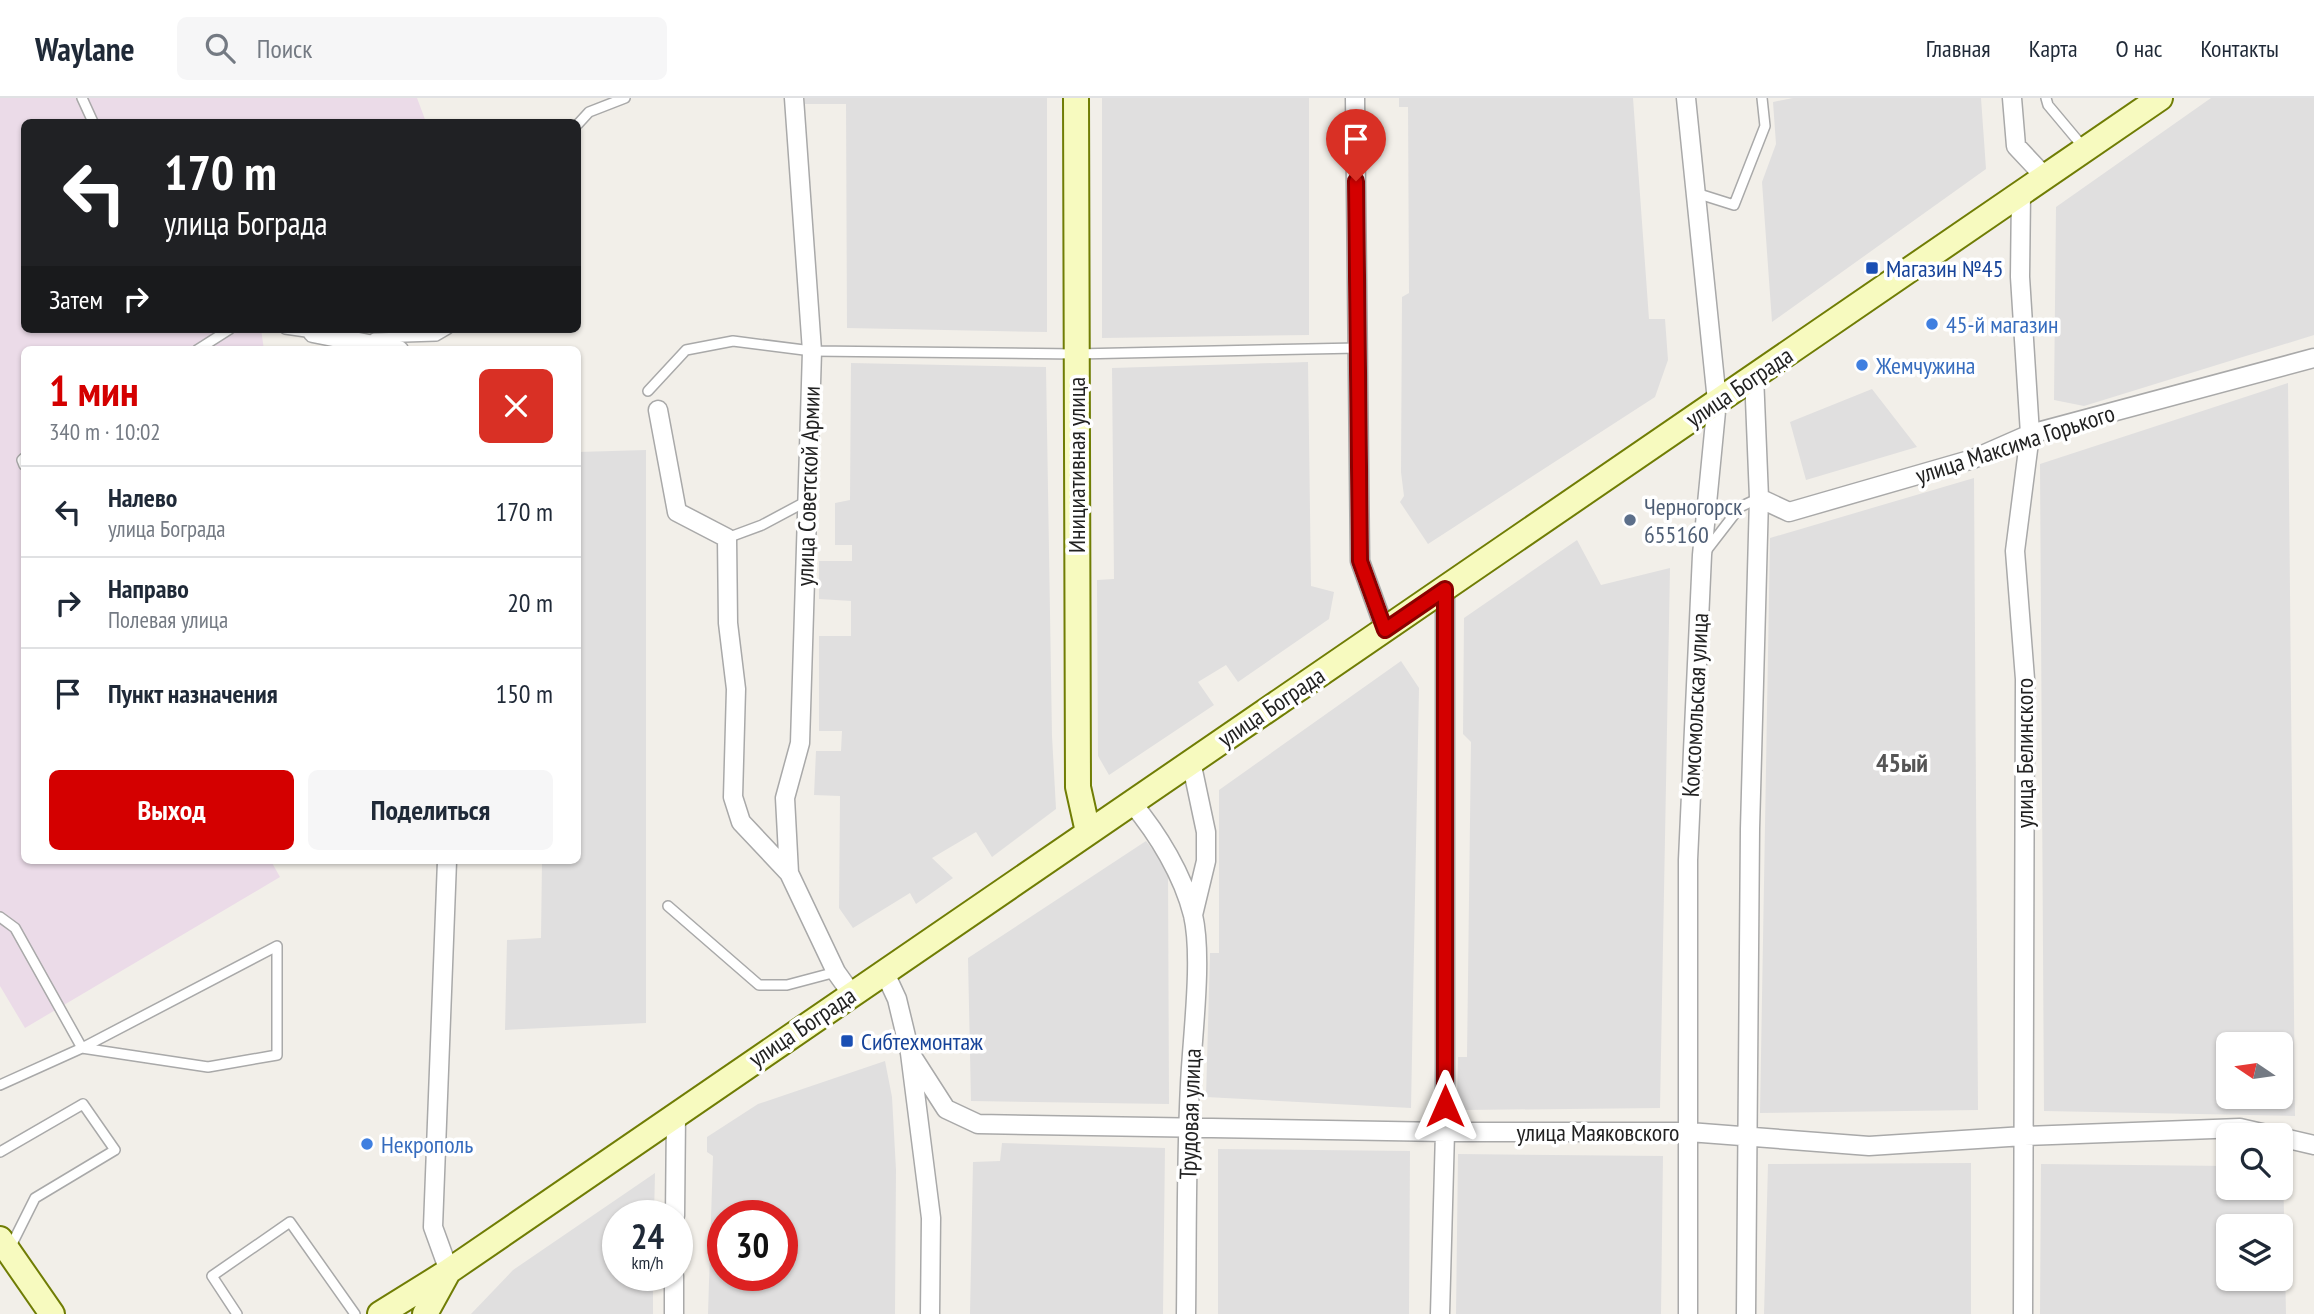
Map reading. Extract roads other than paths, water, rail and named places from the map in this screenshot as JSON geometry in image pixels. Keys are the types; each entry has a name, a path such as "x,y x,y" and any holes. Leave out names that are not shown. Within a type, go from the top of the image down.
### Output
{"main road":[{"name":"Инициативная улица","path":"1076,98 1078,787 1088,832"},
{"name":"улица Бограда","path":"380,1314 449,1270 1754,375 1849,314 2160,98"},
{"path":"4,1245 52,1314"},
{"path":"425,1314 449,1270"}],"street":[{"name":"улица Советской Армии","path":"789,873 785,798 800,743 812,352 794,98"},
{"path":"1355,98 1360,561 1385,630"},
{"name":"Комсомольская улица","path":"1686,98 1717,401 1702,555 1688,860 1688,1314"},
{"path":"2012,98 2016,146 2045,177"},
{"name":"улица Белинского","path":"2021,193 2020,277 2029,434 2015,551 2025,679 2023,1314"},
{"path":"318,333 382,346"},
{"name":"улица Максима Горького","path":"1759,498 1788,512 1973,459 2029,434 2314,358"},
{"path":"1746,1314 1749,829 1759,498 1754,375"},
{"path":"658,411 677,512 727,538"},
{"name":"улица Советской Армии","path":"727,538 729,623 736,689 733,797 741,822 789,873 836,972 851,993"},
{"path":"1440,1314 1445,1132 1445,589"},
{"name":"Трудовая улица","path":"1186,1314 1188,1126 1196,968 1193,915 1206,861 1206,831 1191,761"},
{"name":"Трудовая улица","path":"1132,803 1151,825 1172,863 1193,915"},
{"path":"447,864 433,1227 449,1270"},
{"path":"884,971 897,999 910,1054 931,1218 930,1314"},
{"name":"улица Маяковского","path":"910,1054 946,1109 978,1124 1445,1132 1689,1132 1869,1146 2024,1136 2216,1129"},
{"path":"675,1200 676,1114"},
{"name":"улица Маяковского","path":"2293,1140 2314,1145"},
{"path":"674,1291 674,1314"}],"lane":[{"path":"82,98 92,119"},
{"path":"581,121 589,112 625,98"},
{"path":"1696,193 1734,205 1765,126 1762,98"},
{"path":"2046,98 2048,105 2085,149"},
{"path":"203,346 224,333"},
{"path":"351,339 436,336 441,333"},
{"path":"648,391 687,350 733,341 812,352 1076,354 1357,348"},
{"path":"1702,555 1740,507 1759,498"},
{"path":"727,538 762,525 807,501"},
{"path":"668,906 759,985 787,985 836,972"},
{"path":"0,918 15,928 82,1048"},
{"path":"0,1085 82,1048 277,946 277,1055 208,1067 82,1048"},
{"path":"0,1152 83,1104 115,1150 35,1198 4,1245"},
{"path":"237,1314 212,1276 290,1222 355,1314"}],"place":[{"name":"Магазин №45","path":"1872,268"},
{"name":"45-й магазин","path":"1932,324"},
{"name":"Жемчужина","path":"1862,365"},
{"name":"Черногорск 655160","path":"1630,520"},
{"name":"Сибтехмонтаж","path":"847,1041"},
{"name":"Некрополь","path":"367,1144"}],"district":[{"name":"45ый","path":"1902,762"}]}
